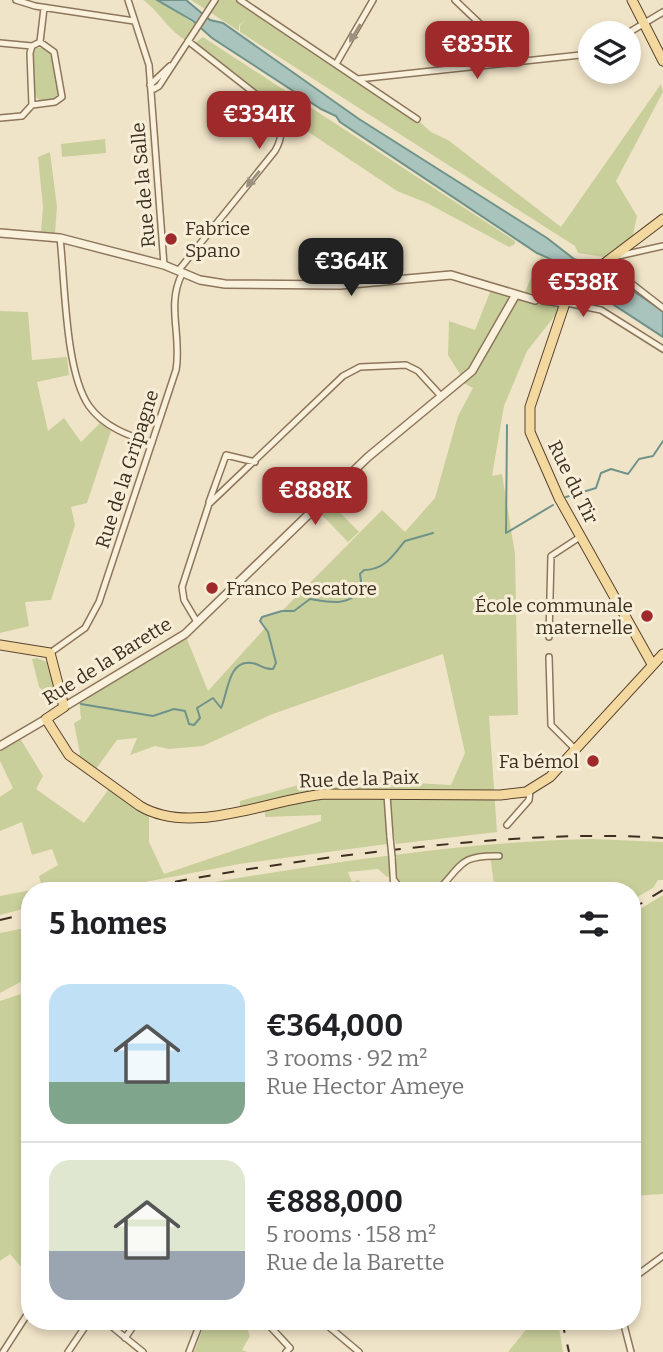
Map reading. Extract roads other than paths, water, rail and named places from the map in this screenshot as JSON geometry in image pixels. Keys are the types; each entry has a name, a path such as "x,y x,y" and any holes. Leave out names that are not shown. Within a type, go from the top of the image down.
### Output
{"main road":[{"path":"632,0 663,61"},
{"path":"565,303 586,289 605,263 663,219"},
{"name":"Rue du Tir","path":"565,303 530,407 529,424 559,498 652,664"},
{"path":"0,645 50,653 64,708"},
{"name":"Rue de la Paix","path":"46,719 61,747 69,755 140,806 161,816 227,815 314,795 500,795 530,790 543,782 663,654"},
{"name":"Rue de la Barette","path":"46,719 64,708"}],"street":[{"path":"16,0 44,8 134,21"},
{"path":"128,0 149,65 150,85 154,89 159,86"},
{"name":"Rue de la Salle","path":"152,103 159,86 215,0"},
{"path":"240,0 417,119"},
{"path":"336,64 373,0"},
{"path":"455,0 520,62"},
{"path":"40,42 44,8"},
{"path":"641,26 663,12"},
{"path":"180,272 277,149 281,131 279,115 271,107 188,41"},
{"path":"0,43 32,46 40,42"},
{"path":"0,118 22,116 32,105 55,102 62,97 54,52 40,42"},
{"path":"32,46 32,105"},
{"path":"358,79 578,55"},
{"name":"Rue de la Salle","path":"164,265 150,85 175,62"},
{"path":"149,65 155,72 163,72"},
{"path":"0,233 60,238 152,261 193,278 264,286 340,285 451,275 515,296 601,310 663,349"},
{"path":"60,238 74,366 80,390 89,406 108,424 152,443"},
{"path":"615,256 663,246"},
{"path":"605,263 663,308"},
{"name":"Rue de la Gripagne","path":"50,653 79,634 92,619 176,370 178,347 173,298 180,272"},
{"name":"Rue de la Barette","path":"64,708 176,640 368,457 472,372 482,359 515,296"},
{"path":"209,504 327,391 359,367 406,365 418,371 441,396"},
{"path":"197,622 184,600 182,587 226,455 254,462"},
{"path":"549,637 551,556 580,537"},
{"path":"549,657 551,725 575,749"},
{"name":"Rue de la Barette","path":"0,746 46,719"},
{"path":"507,825 529,800 530,790"},
{"path":"387,794 394,880"},
{"path":"446,882 469,858 499,856"},
{"path":"641,1272 663,1256"},
{"path":"3,1352 21,1324"},
{"path":"68,1352 83,1330"},
{"path":"116,1330 143,1352"},
{"path":"125,1338 130,1330"},
{"path":"189,1352 198,1330"},
{"path":"273,1330 290,1348 286,1352"},
{"path":"333,1330 359,1352"},
{"path":"625,1330 631,1352"}],"water":[{"path":"157,0 186,0 210,20 223,23 359,119 547,238 574,259 599,268 663,311 663,337 582,284 570,268 537,253 340,122 336,116 321,109 212,38 193,21"}],"waterway":[{"path":"507,425 506,533 553,505"},
{"path":"566,497 596,488 601,473 611,469 628,474 639,459 653,456 663,441"},
{"path":"81,704 153,716 174,709 185,711 189,724 194,725 200,718 197,708 213,698 221,708 230,678 238,666 252,663 273,669 276,663 268,632 260,621 262,617 282,611 294,611 310,599 338,602 351,599 362,589 360,574 364,570 383,565 405,541 433,533"}],"railway":[{"path":"173,882 325,858 426,846 561,837 663,838"},
{"path":"641,903 663,890"},
{"path":"0,920 21,915"},
{"path":"564,1330 569,1352"}],"place":[{"name":"Fabrice Spano","path":"171,239"},
{"name":"Franco Pescatore","path":"212,588"},
{"name":"École communale maternelle","path":"647,616"},
{"name":"Fa bémol","path":"593,761"}]}
